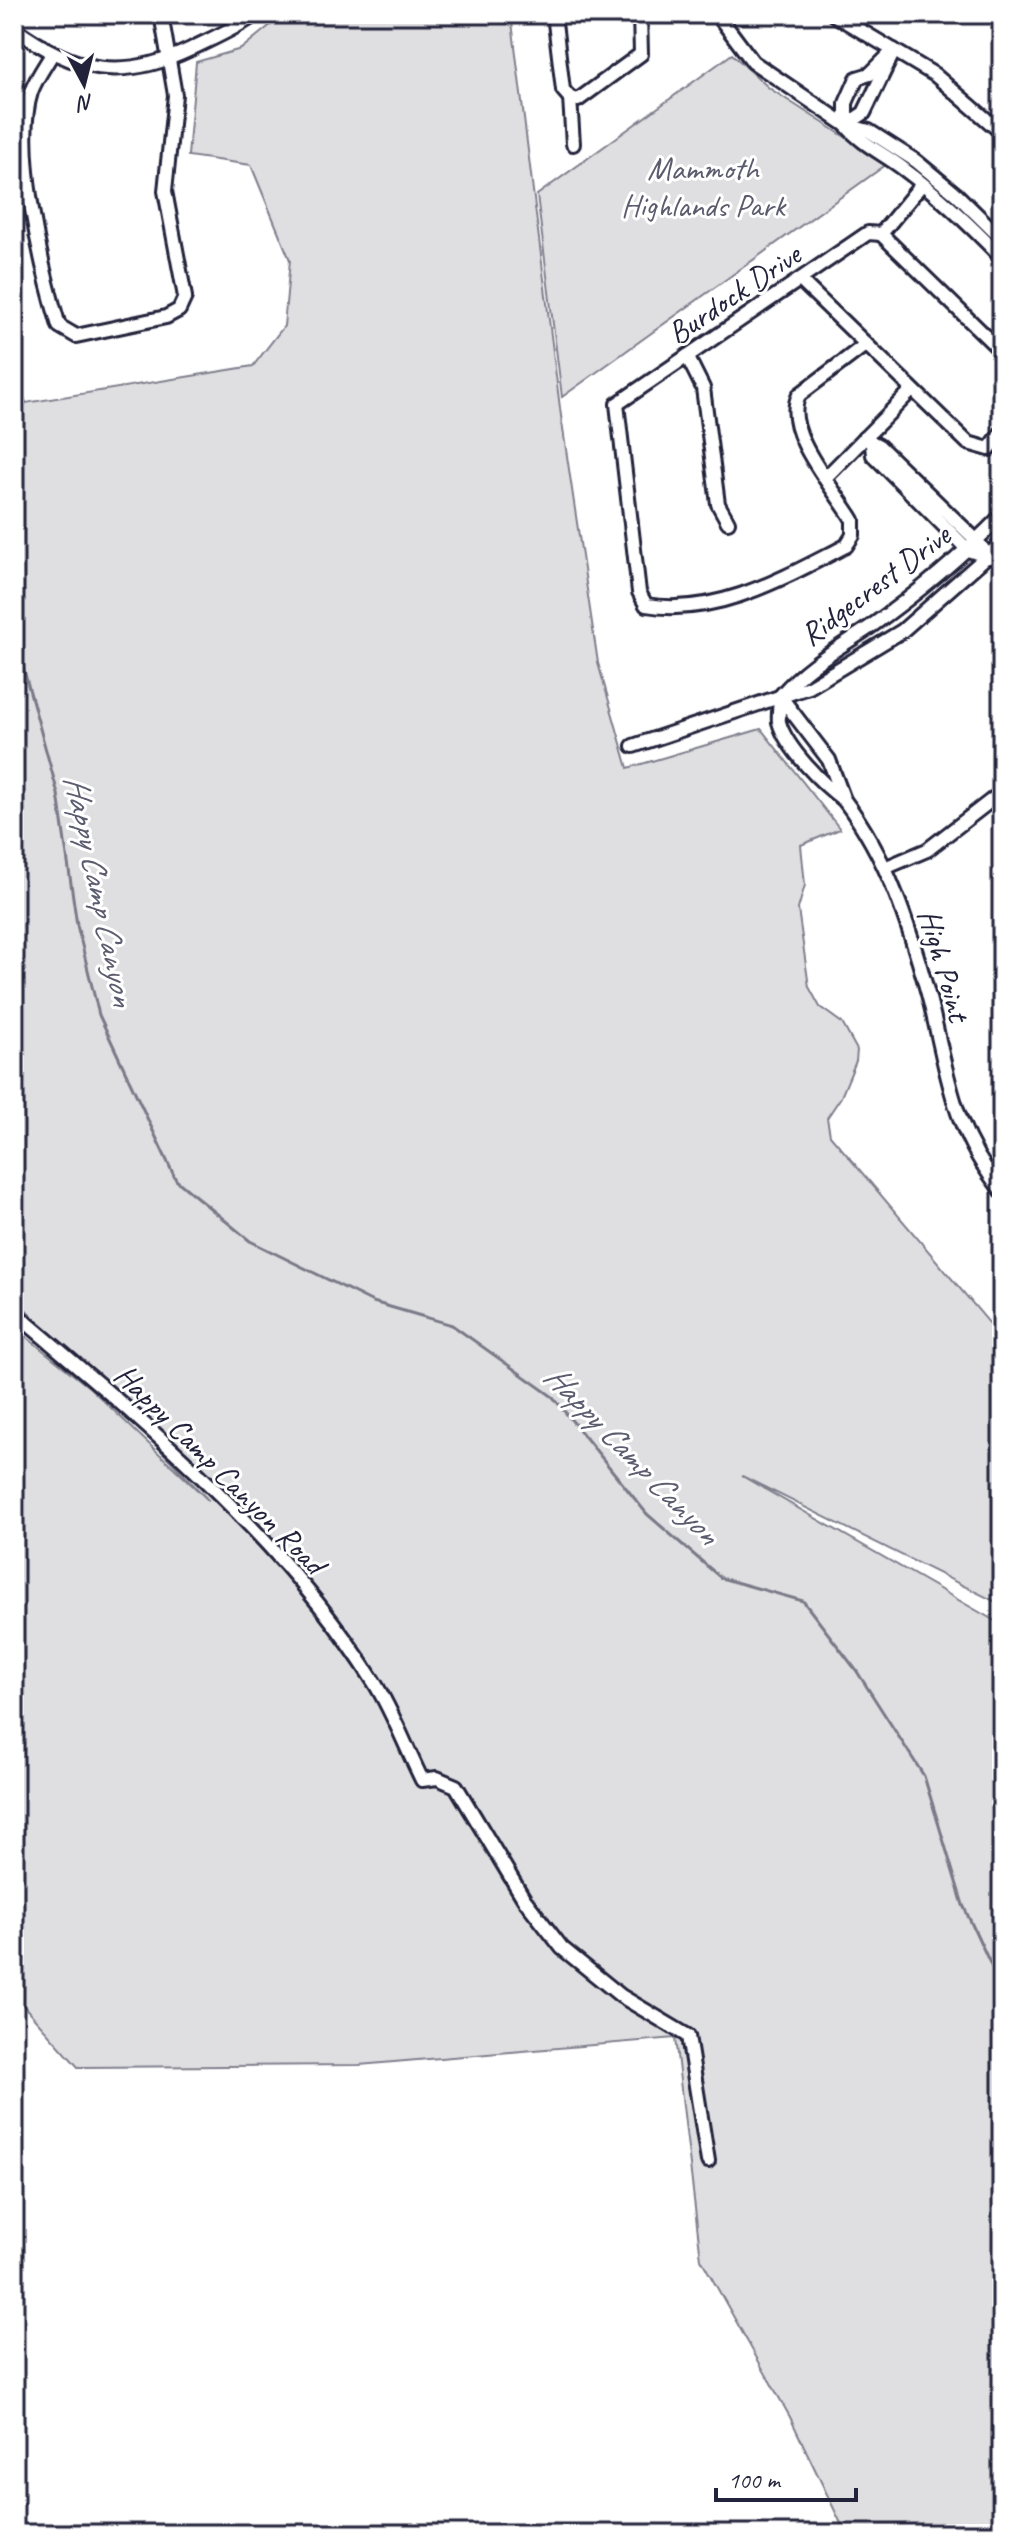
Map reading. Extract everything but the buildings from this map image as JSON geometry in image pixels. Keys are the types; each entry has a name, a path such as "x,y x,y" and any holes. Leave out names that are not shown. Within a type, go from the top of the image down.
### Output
{"street":[{"path":"52,54 31,92 27,125 36,236 57,319 65,333 76,336 166,317 179,310 185,297 165,191 174,115 161,14"},
{"path":"14,28 52,54 103,70 168,61 256,14"},
{"path":"554,14 563,90 570,98 578,100 641,54 640,14"},
{"path":"717,14 753,62 846,125 858,139 922,184 1002,258"},
{"path":"833,14 935,75 1002,133"},
{"path":"846,125 846,103 857,78 870,74 894,50"},
{"path":"846,125 864,113 888,70 894,50"},
{"path":"570,98 573,144"},
{"path":"846,125 869,131 916,161 1002,239"},
{"path":"922,184 881,234 1002,352"},
{"name":"Burdock Drive","path":"825,478 850,515 854,528 846,546 766,587 704,604 646,605 639,592 617,404 868,233 881,234"},
{"path":"800,280 968,443 989,449 1002,432"},
{"path":"865,345 799,395 794,405 800,435 825,478 868,441 912,390"},
{"path":"687,356 703,388 718,504 728,522"},
{"path":"868,441 873,455 989,557"},
{"name":"Ridgecrest Drive","path":"780,696 801,672 870,626 972,545 1002,515"},
{"name":"Ridgecrest Drive","path":"633,746 809,687 902,631 1002,543"},
{"name":"High Point","path":"780,696 800,718 830,766 844,800 887,867 928,994 955,1112 985,1170 1002,1191"},
{"name":"High Point","path":"780,696 779,722 809,769 844,800"},
{"path":"818,775 830,766"},
{"path":"887,867 927,850 1001,796"},
{"name":"Happy Camp Canyon Road","path":"14,1312 217,1494 314,1598 377,1686 422,1780 437,1778 456,1786 524,1899 562,1948 631,2003 688,2036 708,2161"}],"green space":[{"path":"284,14 511,14 561,416 598,663 628,768 761,729 840,829 801,845 805,885 798,909 809,987 820,1007 842,1023 857,1050 856,1061 841,1097 827,1118 830,1135 1002,1338 1002,1605 742,1476 1002,1625 1002,2534 846,2534 790,2417 701,2259 675,2038 359,2065 78,2067 14,1995 14,1327 90,1388 209,1501 14,1297 14,370 26,403 253,366 284,326 290,260 251,165 188,156 196,62 241,49"},
{"name":"Mammoth Highlands Park","path":"732,54 769,88 887,164 562,397 537,195"}],"waterway":[{"name":"Happy Camp Canyon","path":"14,634 58,794 77,925 99,1015 176,1180 250,1241 373,1302 452,1325 553,1397 647,1514 721,1578 803,1601 856,1670 924,1776 963,1905 1002,1989"}]}
